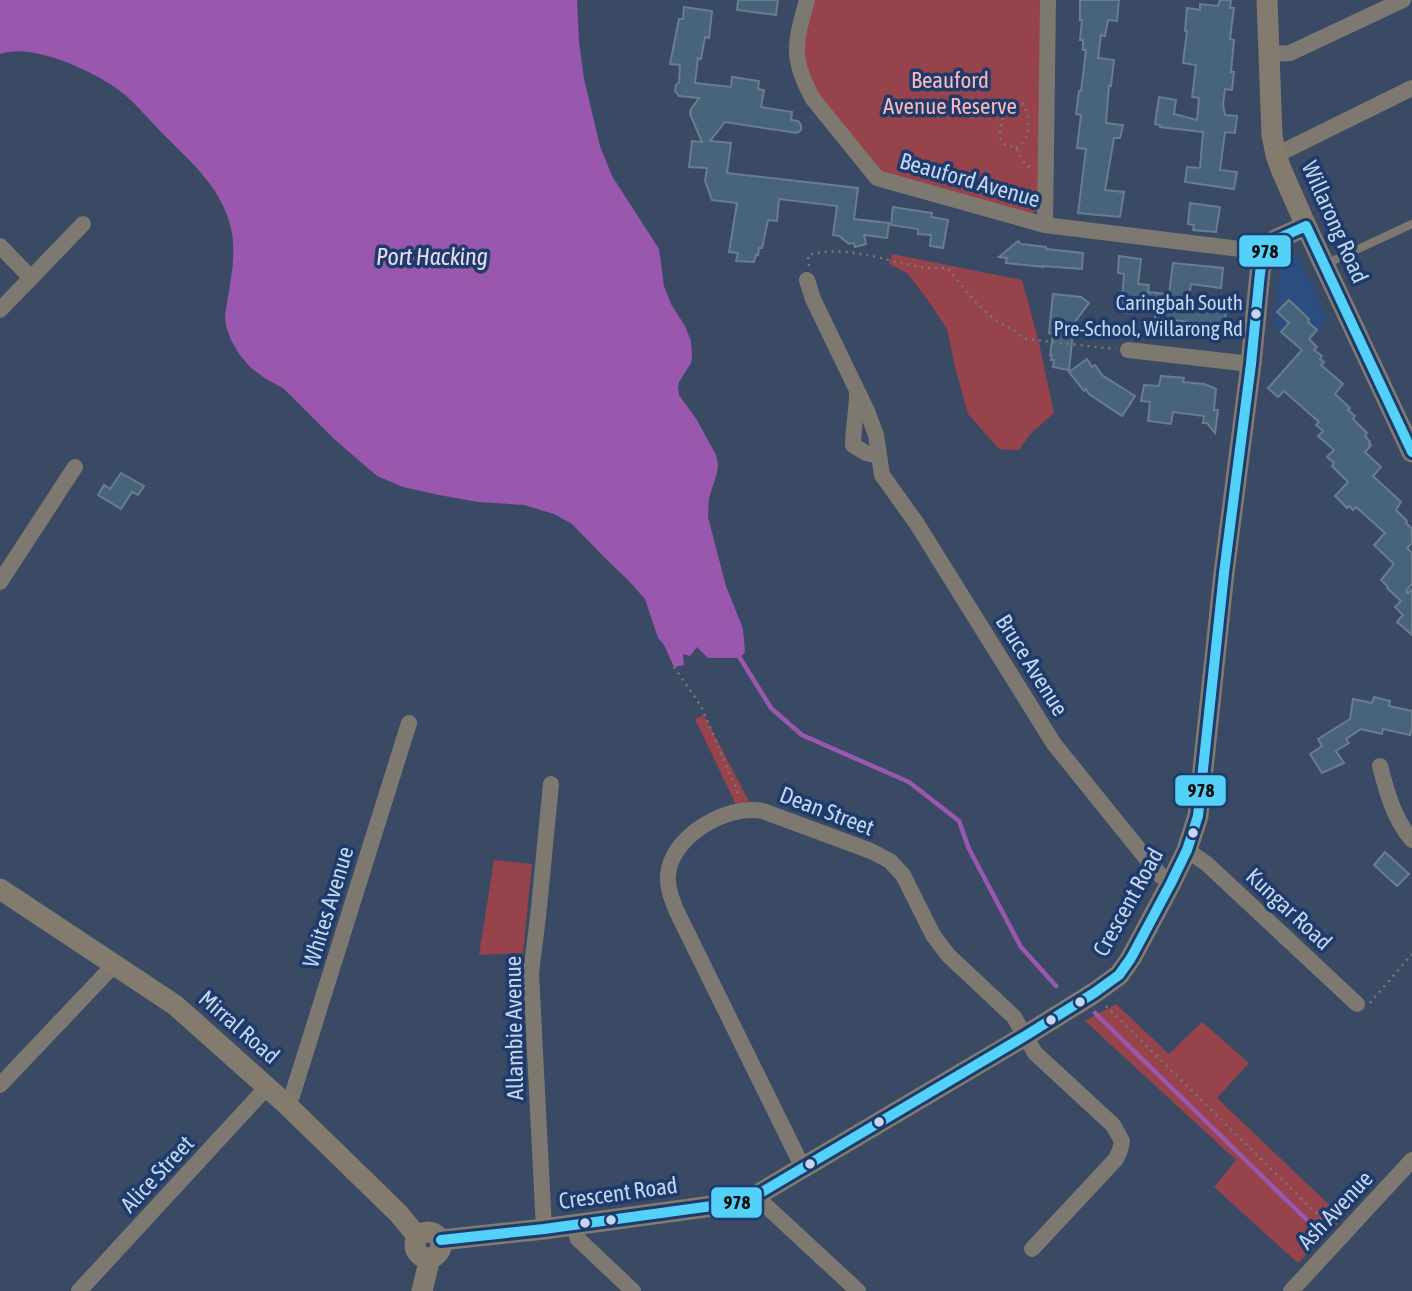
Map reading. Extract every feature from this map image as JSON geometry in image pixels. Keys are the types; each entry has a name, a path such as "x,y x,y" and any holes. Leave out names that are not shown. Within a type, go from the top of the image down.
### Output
{"street":[{"name":"Beauford Avenue","path":"807,0 796,50 806,86 813,99 877,178 1045,225 1264,252"},
{"name":"Beauford Avenue","path":"1045,225 1048,0"},
{"name":"Willarong Road","path":"1267,0 1272,135 1276,155 1306,226 1412,452"},
{"path":"1269,54 1290,53 1404,0"},
{"path":"1276,155 1412,88"},
{"path":"0,310 83,224"},
{"path":"1264,252 1277,239 1306,226"},
{"path":"0,246 31,278"},
{"name":"Crescent Road","path":"436,1249 544,1229 739,1202 757,1195 1025,1035 1119,975 1171,883 1187,850 1198,816 1224,573 1264,252"},
{"name":"Bruce Avenue","path":"807,280 813,299 867,411 876,435 882,475 917,524 1054,744 1150,863 1171,883"},
{"path":"1128,350 1251,364"},
{"name":"Bruce Avenue","path":"856,388 857,410 853,444 866,453 878,456"},
{"path":"0,582 75,467"},
{"name":"Whites Avenue","path":"286,1104 292,1096 409,723"},
{"path":"1380,766 1390,803 1403,830 1412,840"},
{"name":"Allambie Avenue","path":"544,1229 531,974 551,784"},
{"name":"Dean Street","path":"803,1168 669,892 670,862 685,839 722,816 746,810 763,811 871,851 890,861 903,875 933,935 948,955 1014,1017 1035,1053 1113,1125 1122,1141 1116,1159 1032,1249"},
{"name":"Kungar Road","path":"1187,850 1207,864 1357,1004"},
{"name":"Mirral Road","path":"0,889 175,1005 286,1104 419,1235 417,1251 423,1256 436,1249"},
{"path":"0,1085 114,965"},
{"name":"Alice Street","path":"79,1291 267,1087"},
{"name":"Ash Avenue","path":"1291,1291 1412,1160"},
{"path":"757,1195 858,1291"},
{"path":"573,1225 578,1239 633,1291"},
{"path":"422,1291 436,1249"}],"lane":[{"path":"1325,265 1412,224"}],"path":[{"path":"1016,148 1025,141 1027,135 1028,112 1023,104 1011,105 1006,109 1000,139 1004,144 1016,148 1026,166 1033,169 1047,168"},
{"path":"807,280 808,255 820,252 852,253 923,268 948,268 966,292 998,322 1015,329 1024,339 1128,350"},
{"path":"674,667 701,706 746,810"},
{"path":"1357,1004 1370,1003 1412,954"},
{"path":"1094,993 1340,1237"}],"shaded area":[{"path":"1298,256 1327,320 1300,351 1274,327 1281,259"}],"green space":[{"name":"Beauford Avenue Reserve","path":"811,0 1042,0 1043,208 1029,215 875,169 819,98 805,67 801,26"},
{"path":"892,254 1022,280 1054,413 1030,434 1019,450 999,449 968,414 947,329 907,273 889,264"},
{"path":"704,715 753,809 739,811 695,719"},
{"path":"494,860 532,864 523,953 479,955"},
{"path":"1116,1004 1169,1054 1202,1022 1249,1063 1217,1098 1343,1218 1298,1263 1214,1187 1236,1160 1085,1021"}],"water":[{"name":"Port Hacking","path":"0,0 577,0 584,79 600,146 612,176 659,249 664,286 691,341 691,363 679,382 679,395 697,420 716,455 717,473 709,498 708,517 726,586 743,629 745,652 740,658 708,658 697,647 690,656 683,654 684,665 674,667 658,638 645,599 572,524 554,514 524,505 478,502 439,495 403,487 377,476 334,439 283,388 250,367 239,354 226,326 232,269 232,233 224,208 211,185 135,104 113,86 82,69 47,56 14,51 0,54"}],"building":[{"path":"738,0 778,0 776,15 737,10"},
{"path":"1080,0 1119,0 1117,21 1108,20 1105,36 1101,35 1098,58 1114,60 1106,123 1123,125 1120,138 1114,138 1105,190 1124,192 1120,217 1078,213 1086,149 1077,148 1081,115 1076,114 1086,50 1083,50 1083,40 1080,40"},
{"path":"1220,0 1231,0 1230,8 1234,8 1230,39 1234,40 1232,90 1225,89 1223,104 1225,115 1237,116 1235,133 1225,132 1220,170 1237,172 1234,189 1185,182 1187,167 1200,168 1203,132 1160,127 1155,124 1159,97 1176,100 1174,114 1197,120 1199,98 1192,97 1196,65 1183,63 1187,8 1200,10 1200,4 1218,6"},
{"path":"684,7 712,11 709,38 705,37 701,59 698,58 695,83 731,87 732,77 759,81 758,89 764,90 761,107 792,112 791,120 798,121 801,125 801,130 797,133 725,122 710,141 731,143 727,173 858,188 854,219 889,223 887,238 864,235 866,244 855,247 854,243 849,244 833,235 837,206 779,199 777,221 768,220 762,248 759,248 754,262 736,261 738,253 729,252 737,203 712,200 705,181 707,168 689,167 692,141 702,142 690,114 699,98 679,96 675,91 679,82 680,65 670,64"},
{"path":"1190,203 1220,207 1216,232 1193,230 1194,225 1188,224"},
{"path":"893,207 932,213 931,217 948,220 943,248 930,246 931,235 918,234 918,229 891,225"},
{"path":"1018,241 1046,249 1083,253 1082,269 1006,263 1007,258 999,257"},
{"path":"1119,256 1141,259 1138,284 1149,285 1148,292 1169,294 1173,263 1223,268 1221,288 1191,284 1187,308 1226,311 1224,329 1155,318 1156,306 1132,304 1132,313 1121,312 1124,274 1118,273"},
{"path":"1053,294 1081,297 1089,303 1074,323 1069,370 1053,367 1054,360 1051,360 1053,334 1049,333"},
{"path":"1289,300 1317,330 1309,339 1317,347 1314,350 1322,356 1320,359 1324,362 1321,365 1343,384 1335,394 1350,408 1348,410 1355,416 1353,419 1367,433 1365,436 1371,445 1365,452 1381,467 1373,476 1401,502 1396,510 1412,529 1412,543 1407,548 1412,553 1412,584 1406,591 1408,593 1412,589 1412,635 1397,622 1403,615 1395,607 1401,601 1381,580 1394,564 1374,545 1385,533 1356,507 1353,510 1349,506 1347,508 1335,496 1348,482 1327,457 1334,450 1318,436 1323,431 1316,425 1319,422 1284,391 1278,397 1268,388 1302,350 1281,332 1289,323 1277,312"},
{"path":"1087,359 1102,375 1135,396 1122,416 1089,394 1086,389 1084,391 1069,372"},
{"path":"1161,376 1184,378 1183,382 1204,384 1216,389 1214,410 1218,410 1215,433 1207,423 1203,423 1204,416 1173,412 1171,424 1148,421 1150,402 1141,401 1144,385 1159,386"},
{"path":"121,473 144,486 138,495 132,492 121,509 98,495 104,485 110,489"},
{"path":"1374,697 1390,701 1389,706 1412,711 1410,735 1383,729 1382,734 1361,729 1346,739 1349,743 1336,751 1344,763 1322,773 1310,754 1322,746 1318,739 1350,719 1353,699 1372,703"},
{"path":"1385,852 1409,874 1397,886 1374,865"}],"waterway":[{"path":"740,658 771,708 802,735 909,782 959,821 969,849 1021,947 1056,986"},
{"path":"1095,1013 1313,1226"}],"transit line":[{"name":"978","path":"441,1240 712,1206 739,1202 757,1195 1025,1036 1119,975 1171,883 1187,850 1198,816 1260,273 1264,252 1277,239 1306,226 1412,452"}],"place":[{"name":"Caringbah South Pre-School, Willarong Rd","path":"1256,314"}]}
